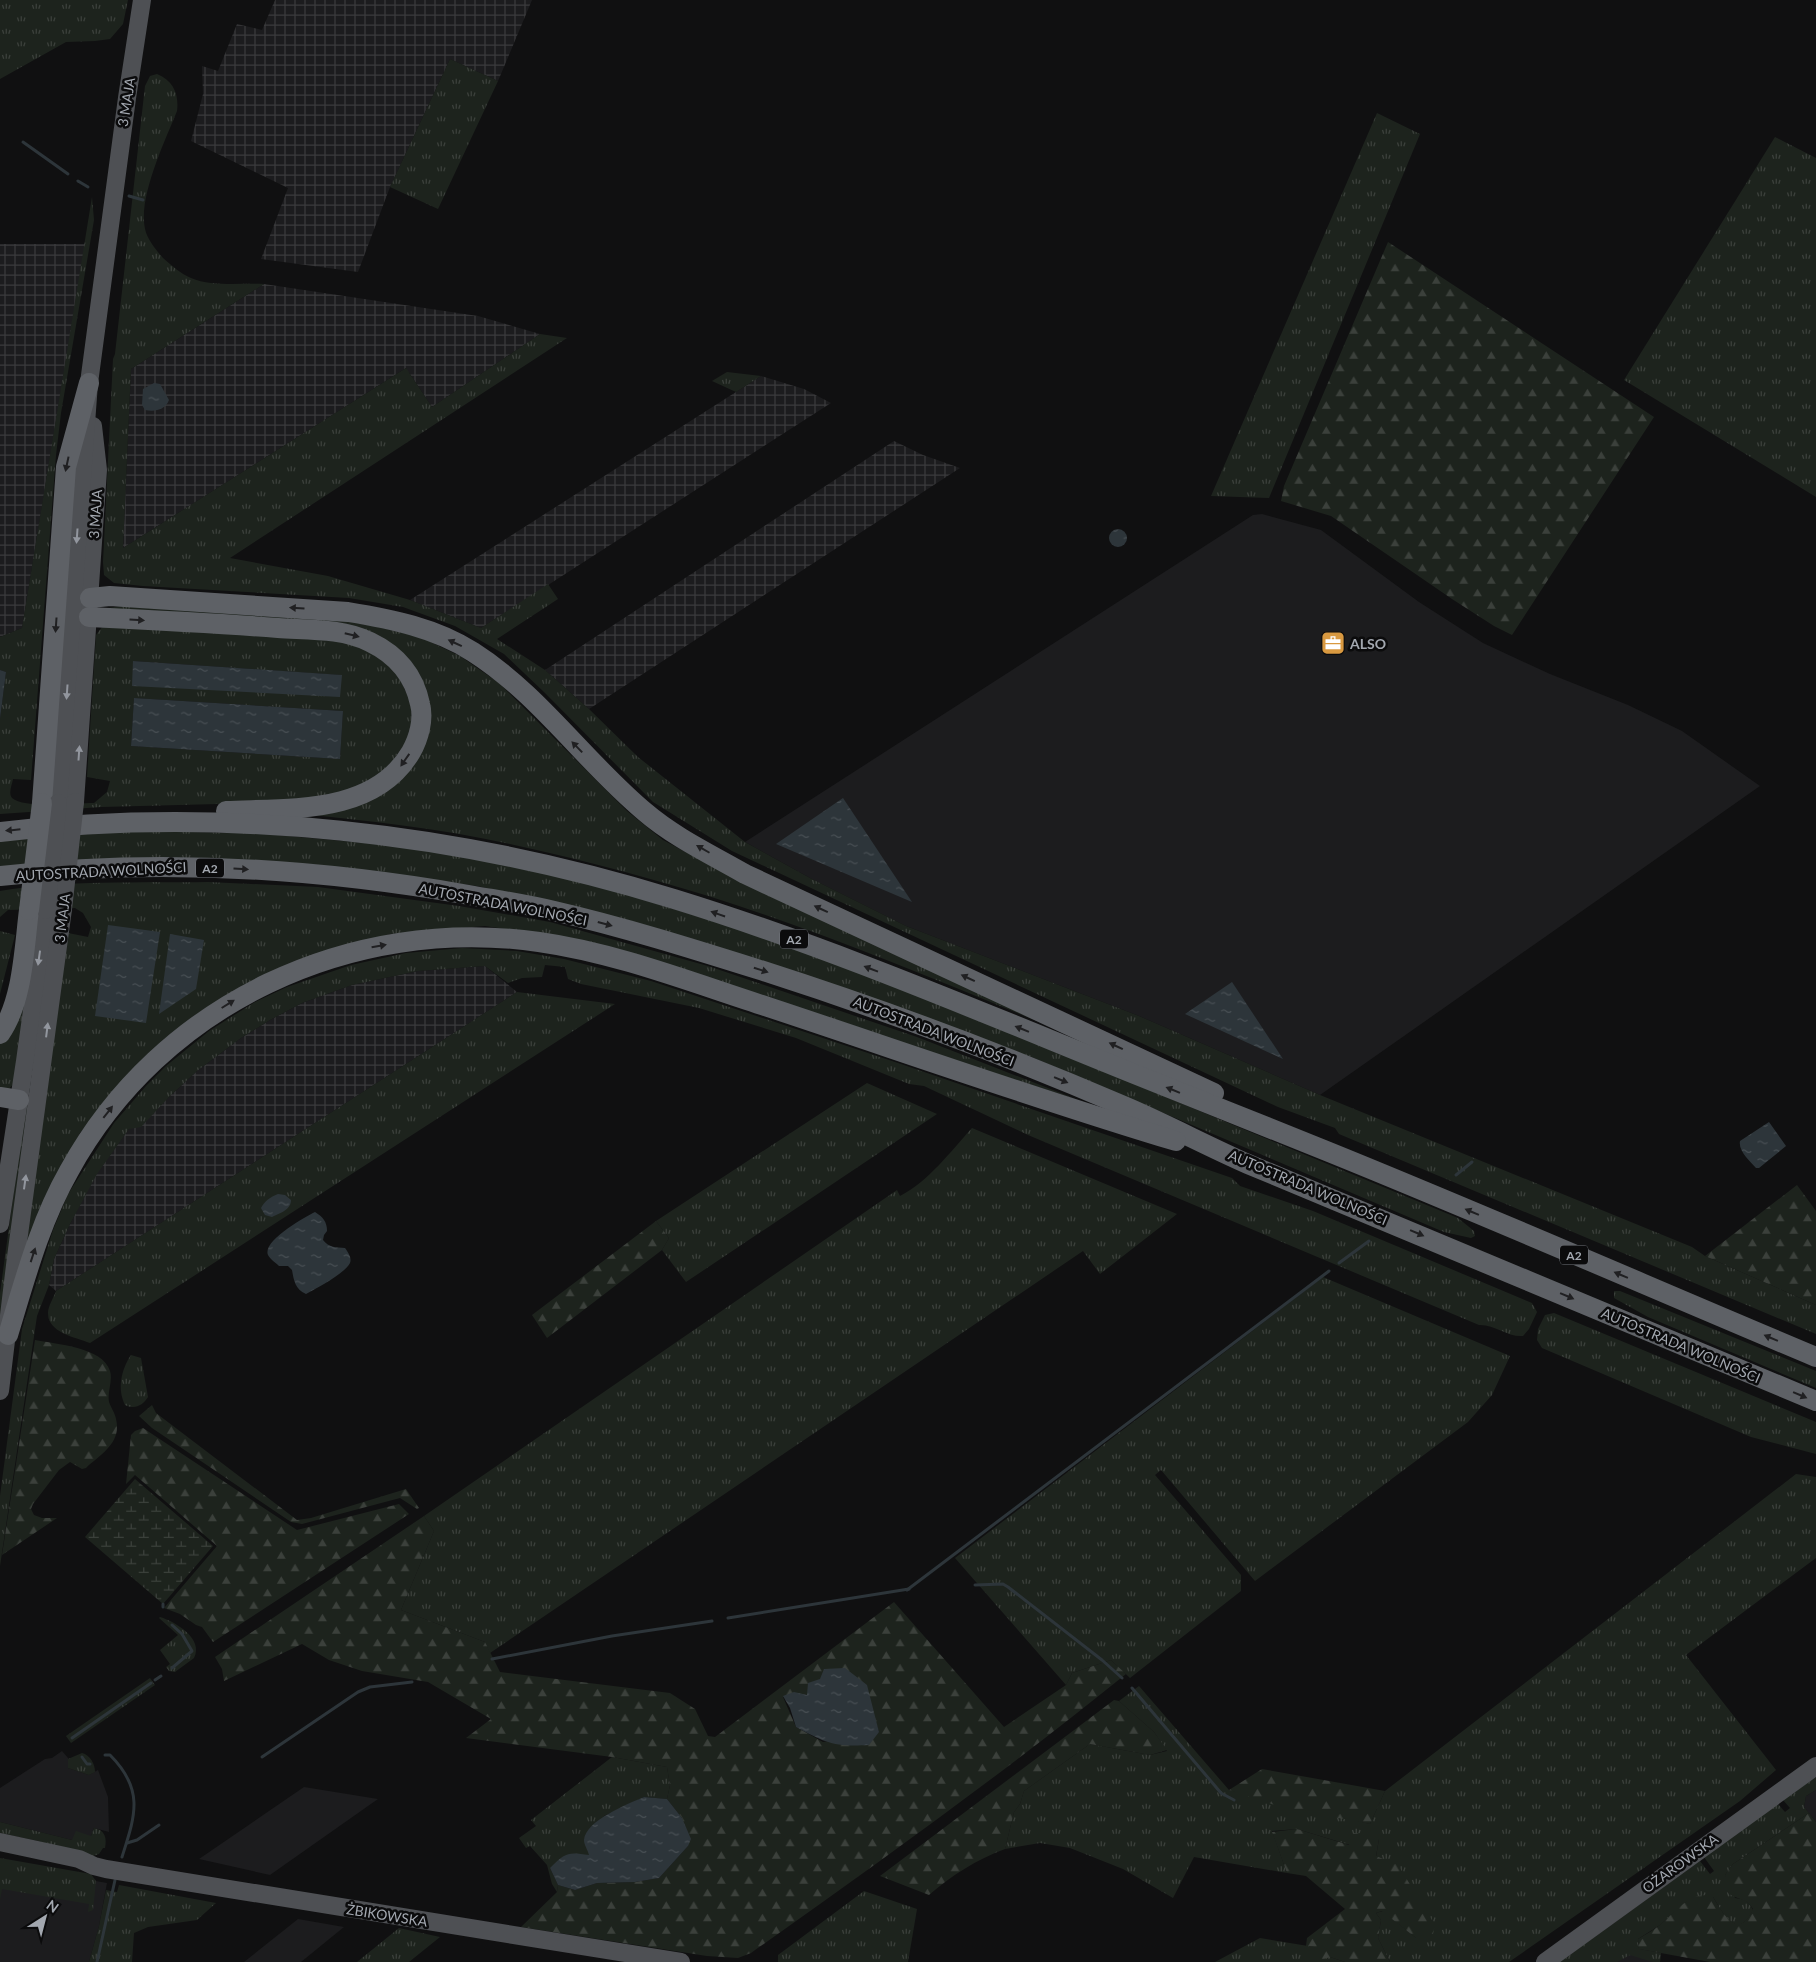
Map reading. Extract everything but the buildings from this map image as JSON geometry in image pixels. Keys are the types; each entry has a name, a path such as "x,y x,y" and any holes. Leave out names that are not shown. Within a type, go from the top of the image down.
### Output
{"highway":[{"path":"0,1034 6,1026 14,1006 46,910 58,802 66,467 89,383"},
{"path":"84,608 110,596 348,612 379,617 429,630 472,651 506,676 614,784 647,814 736,869 1198,1085 1332,1153"},
{"path":"84,608 240,625 336,632 356,636 386,651 400,662 410,676 418,693 421,707 419,734 406,761 396,772 378,786 358,796 342,802 282,809 227,811 132,822"},
{"name":"A2","path":"0,832 56,825 132,822 230,823 352,831 418,840 537,862 675,899 802,942 1332,1153 1816,1357"},
{"name":"AUTOSTRADA WOLNOŚCI","path":"0,876 102,868 193,867 304,873 420,887 551,910 678,944 818,988 910,1021 1127,1107 1242,1161 1816,1401"},
{"path":"8,1335 45,1219 69,1170 106,1115 152,1063 186,1034 261,986 298,969 334,956 410,940 444,937 490,937 538,942 612,958 792,1015 1091,1116 1242,1161"}],"main road":[{"name":"3 MAJA","path":"0,1391 16,1257 41,1078 46,910 58,802 84,608 89,383 126,98 142,0"},
{"name":"3 MAJA","path":"0,1224 9,1099 46,910"},
{"path":"9,1099 41,1078"},
{"name":"OŻAROWSKA","path":"1545,1962 1816,1766"},
{"name":"ŻBIKOWSKA","path":"0,1842 80,1859 94,1866"},
{"name":"ŻBIKOWSKA","path":"0,1854 77,1868 94,1866 681,1962"}],"shaded area":[{"path":"275,0 532,0 498,81 450,59 390,187 358,272 261,259 288,188 191,141 203,94 202,66 218,71 237,24 262,30"},
{"path":"0,244 85,244 22,628 0,637"},
{"path":"264,284 478,316 540,334 432,407 406,368 123,548 131,369"},
{"path":"761,376 804,389 831,403 481,628 410,600"},
{"path":"894,441 923,455 960,468 589,709 545,670"},
{"path":"1262,514 1321,530 1419,602 1483,643 1550,674 1628,705 1682,731 1760,786 1320,1095 1139,1016 906,926 810,878 745,842 1253,515"},
{"path":"485,966 517,992 56,1291 49,1285 54,1259 70,1224 96,1174 129,1129 169,1097 197,1071 241,1038 302,1003 352,985 418,971"},
{"path":"62,1751 68,1758 68,1768 89,1775 98,1770 108,1797 109,1832 94,1828 91,1836 72,1840 0,1822 0,1788 45,1759 52,1758"},
{"path":"304,1787 378,1799 270,1875 199,1859"},
{"path":"1816,1790 1816,1822 1804,1807 1806,1796"},
{"path":"0,1864 107,1883 99,1926 89,1962 0,1962"},
{"path":"298,1919 344,1927 301,1962 244,1962"},
{"path":"1639,1949 1661,1953 1660,1962 1614,1962"}],"green space":[{"path":"0,0 128,0 123,24 110,39 66,42 0,79"},
{"path":"450,59 498,81 438,209 390,187"},
{"path":"157,74 168,80 174,89 177,99 177,111 154,169 145,201 145,229 148,237 163,258 180,272 191,278 217,284 264,284 131,369 123,548 406,368 432,407 540,334 567,338 230,558 328,576 410,600 481,628 548,584 558,599 497,639 545,670 589,709 638,757 745,842 810,878 906,926 1139,1016 1320,1095 1692,1247 1705,1256 1816,1305 1816,1334 1339,1134 1335,1128 1278,1107 732,851 653,802 504,654 455,626 403,607 349,598 114,583 104,575 103,562 113,359 145,86 150,76"},
{"path":"1377,113 1420,134 1269,498 1211,496"},
{"path":"1775,137 1816,158 1816,497 1624,380"},
{"path":"92,197 94,220 61,413 56,455 31,780 13,779 10,791 12,798 27,803 39,804 94,803 107,792 110,781 87,777 96,635 105,623 336,639 369,649 389,664 400,679 412,705 411,735 382,776 329,798 256,803 101,807 0,814 0,719 6,672 0,670 0,637 22,628","holes":["133,661 341,675 133,686","134,698 343,711 340,759 131,746"]},
{"path":"1388,242 1654,417 1512,635 1494,626 1452,599 1331,516 1281,501 1284,486"},
{"path":"727,372 761,376 736,392 712,381"},
{"path":"121,606 346,621 420,637 460,656 499,683 627,811 663,840 738,880 1076,1037 825,936 739,906 654,880 568,857 483,838 403,825 295,813 369,800 425,732 399,650 108,608"},
{"path":"113,831 256,833 430,849 589,883 766,937 936,1002 1458,1218 1474,1231 1475,1236 1471,1238 1444,1232 1034,1058 586,909 477,886 311,864 0,866 0,838"},
{"path":"208,882 318,887 459,906 550,922 708,966 917,1037 1076,1099 567,938 485,926 391,934 311,956 265,975 198,1013 160,1043 135,1068 80,1133 54,1183 24,1258 68,933 88,937 91,927 83,913 75,908 8,910 0,917 0,891 51,885"},
{"path":"0,931 15,935 0,994"},
{"path":"462,948 517,951 564,959 651,981 898,1063 1232,1178 1240,1186 1313,1211 1532,1303 1537,1312 1529,1329 1523,1336 1511,1335 1490,1326 1479,1325 1028,1135 924,1086 909,1084 796,1038 699,1008 581,984 568,979 565,967 545,965 542,977 522,978 508,983 485,966 418,971 352,985 302,1003 241,1038 197,1071 141,1127 129,1129 97,1174 70,1224 54,1259 49,1285 37,1316 0,1566 0,1496 22,1329 53,1230 68,1194 114,1123 166,1066 209,1031 255,1002 287,987 351,965 406,953"},
{"path":"26,992 14,1083 9,1089 0,1088 0,1044 5,1039"},
{"path":"517,992 615,1004 90,1343 63,1333 52,1325 49,1320 48,1310 56,1291"},
{"path":"867,1083 937,1114 686,1282 662,1250 669,1238 656,1221"},
{"path":"26,1102 30,1102 0,1323 0,1293"},
{"path":"972,1128 1177,1214 1100,1274 1083,1251 490,1653 485,1642 401,1610 434,1531 424,1516 897,1190 900,1196 911,1190 939,1165"},
{"path":"1797,1185 1816,1211 1816,1305 1705,1256"},
{"path":"656,1221 669,1238 662,1250 547,1338 532,1315"},
{"path":"1323,1277 1510,1356 1492,1395 1468,1422 1255,1581 1161,1470 1155,1475 1241,1575 1241,1591 1130,1678 1111,1660 1072,1673 1066,1685 955,1558"},
{"path":"1614,1291 1620,1291 1816,1371 1816,1388 1648,1317 1614,1298"},
{"path":"1554,1313 1816,1422 1816,1454 1751,1437 1542,1348 1537,1340 1538,1329 1545,1315"},
{"path":"35,1340 77,1348 98,1357 106,1363 111,1375 109,1402 116,1419 116,1435 104,1453 86,1468 82,1469 70,1462 59,1470 31,1509 34,1515 42,1518 57,1518 2,1555"},
{"path":"131,1355 141,1358 148,1397 144,1402 135,1407 125,1405 121,1393 121,1380"},
{"path":"152,1405 156,1413 297,1520 311,1518 406,1489 419,1508 417,1509 400,1498 302,1524 291,1522 152,1428 139,1416"},
{"path":"143,1428 297,1530 399,1504 409,1514 213,1642 202,1627 180,1614 164,1608 217,1546 135,1475 126,1484 131,1435"},
{"path":"1796,1474 1816,1477 1816,1558 1686,1655 1776,1770 1740,1801 1509,1962 1390,1962 1378,1938 1381,1920 1376,1913 1383,1911 1416,1938 1376,1857 1379,1839 1350,1845 1297,1829 1272,1831 1287,1873 1194,1857 1173,1898 1123,1869 1070,1848 1040,1843 1005,1849 1014,1812 1020,1804 1024,1791 1090,1744 1150,1755 1167,1751 1154,1732 1119,1701 1139,1686 1229,1790 1370,1824 1385,1791"},
{"path":"135,1479 213,1546 163,1604 85,1537"},
{"path":"424,1516 434,1531 401,1610 485,1642 500,1672 670,1693 695,1709 708,1736 715,1737 894,1602 1004,1727 1066,1685 1072,1673 1111,1660 1126,1674 941,1816 751,1953 738,1958 707,1956 521,1927 557,1892 558,1885 575,1890 597,1883 635,1882 659,1878 688,1846 682,1818 667,1799 670,1785 667,1767 612,1757 466,1738 491,1719 428,1682 362,1671 329,1660 302,1644 224,1681 222,1669 215,1657","holes":["820,1679 874,1715 879,1732 823,1742 796,1727 783,1697 794,1693 807,1695"]},
{"path":"160,1617 187,1632 195,1644 194,1658 175,1672 169,1671 166,1667 170,1664 160,1650 178,1635"},
{"path":"150,1678 155,1685 71,1743 66,1736"},
{"path":"1114,1700 1119,1701 1154,1732 1167,1750 1150,1755 1090,1744 1024,1791 1020,1804 1014,1812 1005,1849 965,1869 929,1895 880,1876"},
{"path":"82,1753 92,1760 94,1766 95,1772 89,1775 68,1768 68,1759"},
{"path":"612,1757 667,1767 670,1785 667,1799 644,1797 604,1816 590,1855 550,1868 558,1885 557,1892 552,1884 547,1865 530,1846 526,1848 519,1838 536,1826 531,1820"},
{"path":"1262,1769 1385,1791 1370,1824 1281,1807 1229,1790"},
{"path":"1816,1777 1816,1790 1806,1796 1804,1807 1809,1813 1733,1864 1725,1875 1735,1898 1746,1901 1753,1910 1741,1924 1731,1922 1713,1897 1686,1902 1660,1925 1638,1939 1639,1949 1661,1953 1660,1962 1653,1962 1630,1955 1617,1962 1560,1962 1700,1861 1710,1874 1714,1871 1704,1857 1778,1804 1785,1812 1790,1808 1783,1800"},
{"path":"1809,1813 1816,1822 1816,1962 1710,1962 1639,1949 1638,1939 1658,1926 1685,1903 1698,1896 1713,1897 1726,1917 1736,1924 1742,1923 1747,1919 1753,1909 1751,1905 1728,1893 1725,1875 1733,1864"},
{"path":"0,1822 72,1840 76,1831 91,1836 94,1828 103,1833 106,1841 105,1848 99,1854 93,1856 0,1833"},
{"path":"1297,1829 1349,1845 1354,1833 1378,1834 1376,1856 1398,1865 1435,1925 1433,1934 1416,1938 1382,1911 1376,1913 1381,1920 1378,1938 1390,1962 1345,1962 1330,1957 1318,1961 1312,1957 1314,1947 1306,1946 1307,1938 1345,1909 1306,1876 1287,1873 1272,1832"},
{"path":"0,1858 91,1874 96,1881 93,1910 88,1912 89,1904 2,1889 0,1899"},
{"path":"119,1885 216,1903 197,1920 148,1927 134,1933 132,1962 89,1962 106,1890 117,1892"},
{"path":"864,1891 917,1909 908,1962 778,1962 778,1955"},
{"path":"399,1928 440,1937 409,1962 357,1962"},
{"path":"1260,1938 1314,1947 1330,1957 1345,1962 1215,1962"}],"water":[{"path":"154,383 160,384 169,400 159,410 145,410 142,405 143,389"},
{"path":"1118,529 1124,532 1127,538 1124,544 1118,547 1112,544 1109,538 1112,532"},
{"path":"133,661 342,675 340,697 132,686"},
{"path":"0,670 6,672 0,719"},
{"path":"134,698 343,711 340,759 131,746"},
{"path":"843,798 912,902 776,844"},
{"path":"108,925 160,932 146,1023 95,1016"},
{"path":"170,934 204,940 196,989 159,1014"},
{"path":"1232,982 1283,1059 1185,1014"},
{"path":"1769,1122 1786,1146 1759,1168 1756,1168 1743,1152 1740,1141"},
{"path":"278,1194 285,1195 291,1200 291,1203 284,1211 272,1217 265,1215 261,1208 264,1203"},
{"path":"315,1212 326,1225 327,1231 323,1240 325,1243 330,1246 345,1248 349,1255 350,1263 336,1276 306,1294 297,1287 292,1270 288,1266 279,1266 268,1255 268,1249 271,1243 286,1230"},
{"path":"845,1668 867,1685 879,1732 869,1745 831,1743 796,1727 790,1708 783,1696 794,1692 807,1695 808,1683 820,1679 824,1669"},
{"path":"644,1797 667,1799 682,1818 691,1839 688,1846 659,1878 635,1882 597,1883 575,1890 558,1885 550,1868 568,1854 589,1855 584,1840 586,1833 592,1826 600,1819"}],"waterway":[{"path":"23,142 68,174"},
{"path":"78,181 88,187"},
{"path":"129,196 143,200"},
{"path":"1456,1175 1472,1162"},
{"path":"1339,1263 1369,1241"},
{"path":"907,1590 1329,1271"},
{"path":"975,1585 1003,1584 1008,1587 1102,1660 1122,1678"},
{"path":"728,1618 909,1589"},
{"path":"492,1659 612,1636 712,1621"},
{"path":"172,1625 182,1634 192,1651 172,1668"},
{"path":"155,1680 161,1676"},
{"path":"262,1757 358,1692 370,1687 412,1682"},
{"path":"72,1738 151,1683"},
{"path":"1132,1688 1221,1793 1234,1800"},
{"path":"105,1755 110,1755 121,1768 133,1792 134,1804 131,1829 122,1857"},
{"path":"82,1757 87,1764 90,1764"},
{"path":"127,1843 137,1840 159,1825"},
{"path":"97,1962 115,1880"}],"place":[{"name":"ALSO","path":"1333,643"}]}
